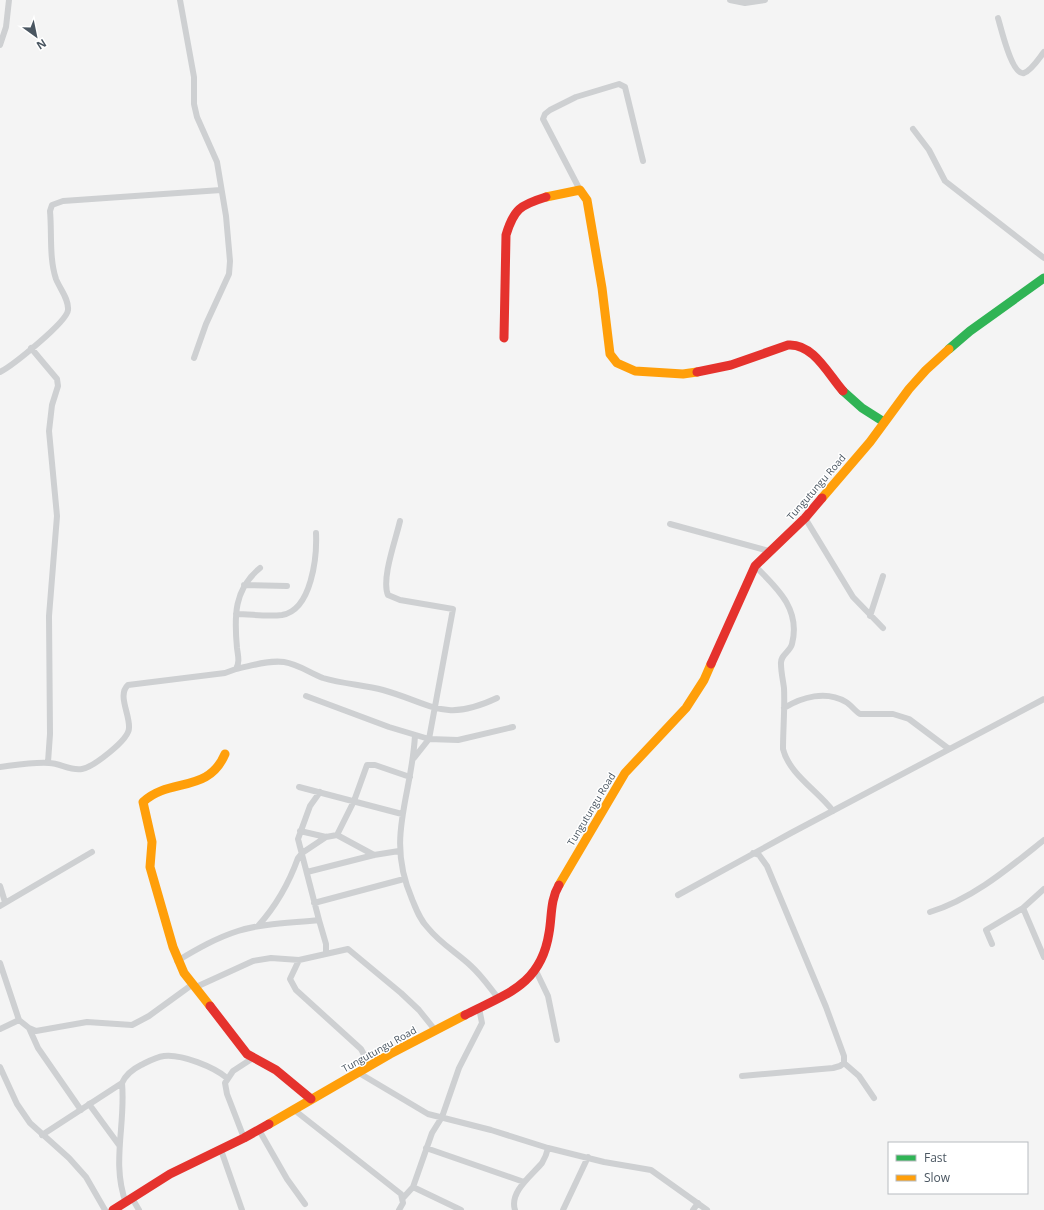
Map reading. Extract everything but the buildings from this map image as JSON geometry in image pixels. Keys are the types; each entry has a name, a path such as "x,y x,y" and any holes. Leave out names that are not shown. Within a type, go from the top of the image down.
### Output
{"street":[{"path":"0,45 6,27 9,0"},
{"path":"180,0 194,77 194,104 197,117 217,162 230,261 229,274 206,324 194,358"},
{"path":"730,0 744,3 766,0"},
{"path":"998,18 1014,66 1020,72 1023,73 1027,71 1044,52"},
{"path":"643,161 625,87 619,84 562,103 545,114 544,120 580,190 587,200 602,288 610,354 617,363 635,371 683,374 706,371 788,345 797,344 805,346 811,352 851,400 884,422"},
{"path":"913,128 929,150 945,181 1044,258"},
{"path":"0,372 19,359 63,321 68,312 68,303 56,279 54,268 50,211 52,205 63,201 221,190"},
{"path":"504,338 506,235 509,223 514,213 525,204 568,190 580,190"},
{"name":"Tungutungu Road","path":"113,1210 170,1174 244,1138 435,1030 499,999 517,988 536,971 549,935 553,898 556,890 612,791 625,773 686,708 704,680 727,625 746,589 755,566 805,518 926,370 970,331 1044,278"},
{"path":"31,348 57,379 58,386 52,405 49,431 57,516 49,616 50,734 48,762"},
{"path":"805,518 850,592 870,616 883,628"},
{"path":"400,521 389,567 386,586 388,595 400,600 453,609 429,739 414,758"},
{"path":"670,524 769,551"},
{"path":"236,614 283,615 297,607 311,582 316,558 316,533"},
{"path":"755,566 784,597 793,615 794,631 792,644 781,659 780,664 784,688 783,749 785,758 815,794 833,811"},
{"path":"236,669 239,660 236,614 239,597 244,585 260,568"},
{"path":"870,616 883,576"},
{"path":"244,585 287,586"},
{"path":"0,768 48,762 74,769 82,769 98,760 124,740 129,733 130,727 123,695 124,689 128,685 224,673 271,662 283,662 296,665 326,678 385,691 434,709 455,711 479,706 497,698"},
{"path":"784,708 805,698 821,695 838,699 846,702 860,714 893,714 909,719 950,749"},
{"path":"306,696 429,739 458,740 514,727"},
{"path":"678,895 753,853 1044,699"},
{"path":"415,735 414,758 402,814 399,851 404,879 420,918 428,928 473,968 499,999"},
{"path":"225,754 221,764 214,773 208,777 156,793 147,797 143,802 152,842 150,867 177,961 187,978 234,1038 254,1058 276,1070 311,1099"},
{"path":"337,835 354,801 367,765 375,765 410,777"},
{"path":"299,787 402,814"},
{"path":"320,792 310,806 298,839 326,944 326,954"},
{"path":"300,831 326,837 337,835 374,855"},
{"path":"258,926 272,910 281,896 298,858 302,853 326,837"},
{"path":"930,912 958,901 1003,871 1044,840"},
{"path":"307,872 374,855 399,851"},
{"path":"0,886 3,904 92,852"},
{"path":"753,853 759,855 768,866 826,1007 844,1056 844,1063 859,1076 874,1098"},
{"path":"314,903 404,879"},
{"path":"992,944 986,930 1023,908 1044,889"},
{"path":"1023,908 1044,957"},
{"path":"177,961 212,941 238,931 258,926 319,920"},
{"path":"0,963 19,1020 29,1028 36,1031 87,1022 132,1024 149,1016 194,985 253,961 272,958 299,960 342,949 352,951 401,993 419,1010 435,1030"},
{"path":"299,960 290,979 296,990 360,1049 370,1066"},
{"path":"536,971 548,996 557,1040"},
{"path":"399,1210 403,1202 403,1198 413,1187 426,1148 432,1133 442,1117 459,1068 482,1023 479,1008"},
{"path":"0,1029 19,1020"},
{"path":"29,1028 38,1048 81,1110"},
{"path":"42,1135 122,1083 129,1073 137,1067 155,1058 166,1056 209,1066 217,1069 227,1078"},
{"path":"244,1138 227,1094 225,1083 233,1071 254,1058"},
{"path":"742,1076 833,1068 844,1063"},
{"path":"0,1067 17,1104 42,1135 69,1158 86,1178 105,1210"},
{"path":"359,1072 428,1114 548,1148 651,1170 707,1210"},
{"path":"122,1083 119,1145 120,1187 129,1200 139,1210"},
{"path":"89,1104 119,1145"},
{"path":"294,1109 401,1194 403,1198"},
{"path":"259,1130 287,1180 305,1204"},
{"path":"426,1148 524,1182"},
{"path":"515,1210 514,1202 524,1182 541,1164 548,1148"},
{"path":"221,1150 242,1210"},
{"path":"563,1210 588,1157"},
{"path":"413,1187 461,1210"},
{"path":"694,1210 698,1203"}],"traffic: fast":[{"path":"949,349 970,331 1044,278"},
{"path":"843,391 862,408 884,422"}],"traffic: slow":[{"path":"546,197 580,190 587,200 602,288 610,354 617,363 635,371 683,374 697,372"},
{"path":"822,498 870,442 909,389 926,370 949,349"},
{"path":"559,885 625,773 686,708 704,680 711,664"},
{"path":"210,1006 184,973 173,947 150,867 152,842 143,802 154,794 188,784 209,775 218,767 225,754"},
{"path":"269,1124 390,1054 465,1015"}],"traffic: jam":[{"path":"504,338 506,235 512,219 519,209 546,197"},
{"path":"697,372 731,365 788,345 797,346 812,354 843,391"},
{"path":"711,664 755,566 805,518 822,498"},
{"path":"465,1015 494,1001 519,986 530,976 538,965 545,951 554,897 559,885"},
{"path":"210,1006 247,1054 276,1070 311,1099"},
{"path":"113,1210 170,1174 244,1138 269,1124"}]}
